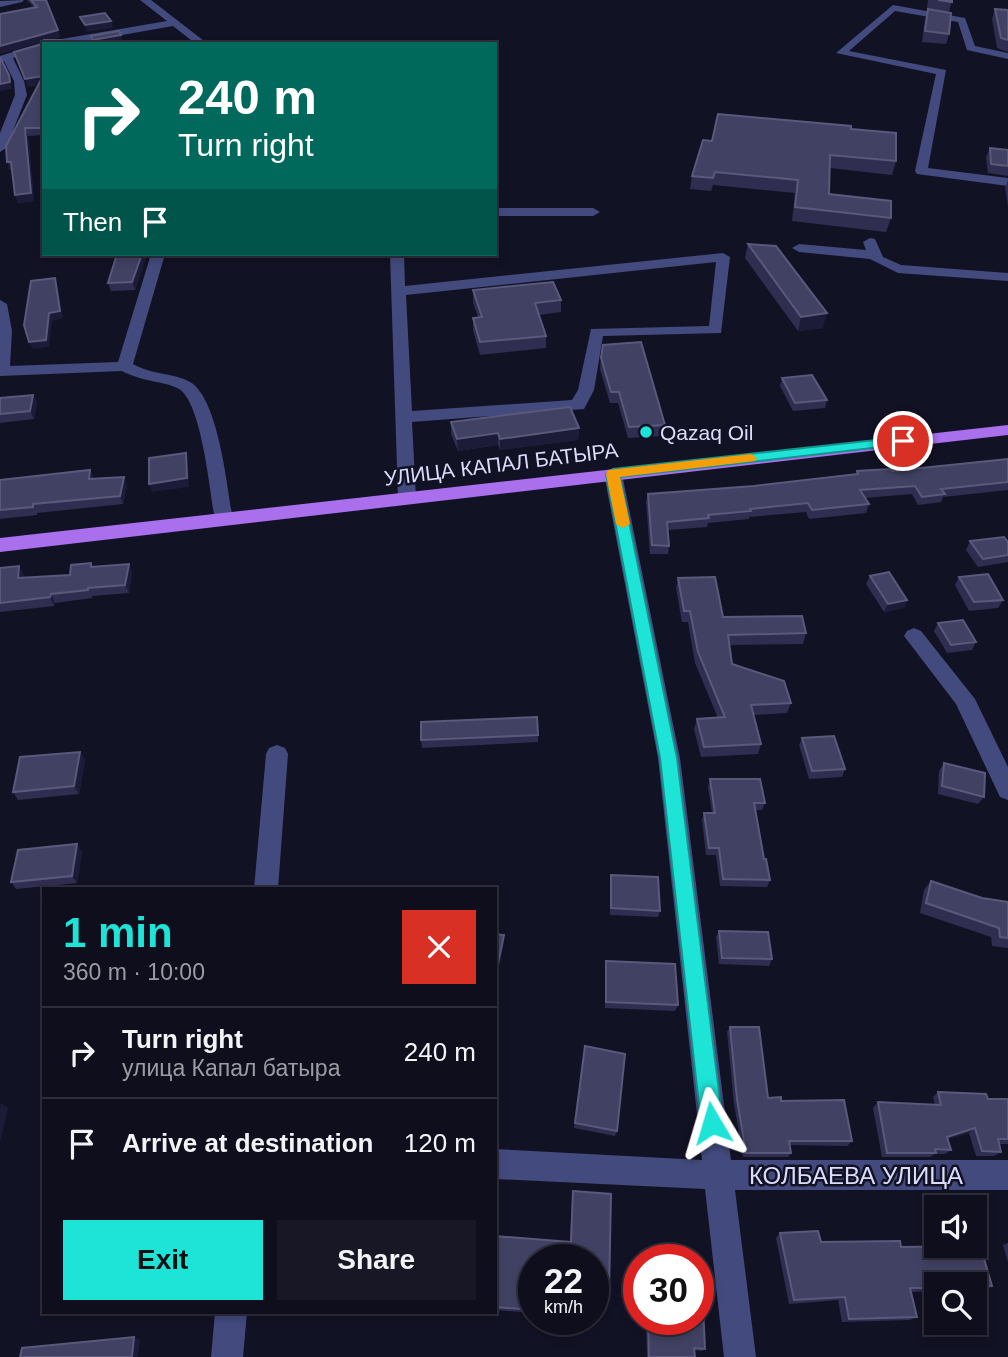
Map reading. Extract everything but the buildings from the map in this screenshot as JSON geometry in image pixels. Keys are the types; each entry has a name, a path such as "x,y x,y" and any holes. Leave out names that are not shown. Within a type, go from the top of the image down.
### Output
{"main road":[{"name":"УЛИЦА КАПАЛ БАТЫРА","path":"0,545 1008,430"}],"street":[{"path":"0,4 19,0"},
{"path":"145,0 200,42"},
{"path":"1008,56 971,48 962,20 893,8 841,53 942,72 921,170 1008,182"},
{"path":"63,42 174,23"},
{"path":"0,148 6,116 21,95 19,81 4,58 12,53 42,46"},
{"path":"497,212 593,212"},
{"path":"799,248 872,248 884,264 898,269 1008,277"},
{"path":"125,366 157,256"},
{"path":"397,256 407,498"},
{"path":"399,291 723,257 716,330 596,331 586,390 578,405 404,418"},
{"path":"0,304 4,331 1,371 125,366 142,376 184,385 192,393 207,422 224,520"},
{"path":"613,474 669,758 740,1357"},
{"path":"914,636 964,699 1008,790"},
{"path":"265,887 277,754"},
{"name":"КОЛБАЕВА УЛИЦА","path":"497,1164 718,1175 1008,1174"},
{"path":"227,1357 231,1314"}],"slow traffic":[{"path":"623,524 613,474 751,458"}],"place":[{"name":"Qazaq Oil","path":"646,432"}],"route":[{"path":"712,1123 669,758 613,474 903,441"}]}
